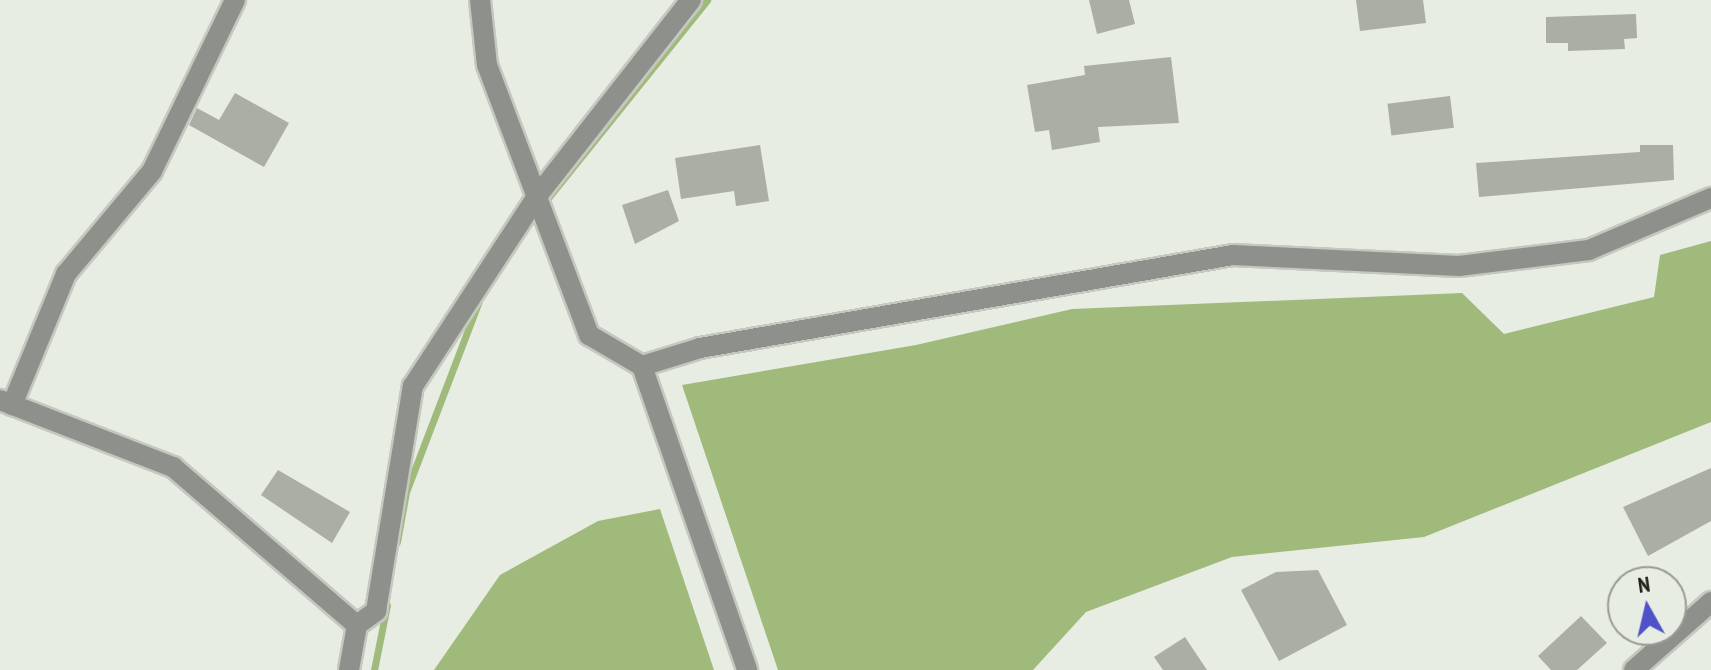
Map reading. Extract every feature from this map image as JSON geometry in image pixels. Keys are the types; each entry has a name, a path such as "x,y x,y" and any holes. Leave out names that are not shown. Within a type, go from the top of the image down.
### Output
{"street":[{"path":"235,0 152,171 66,274 6,402 173,467 357,625"},
{"path":"480,0 487,65 589,335 642,366 747,670"},
{"path":"349,670 357,625 376,611 413,386 538,195 691,0"},
{"path":"642,366 700,348 1233,255 1459,266 1589,250 1711,198"},
{"path":"1634,670 1711,602"}],"shaded area":[{"path":"1711,241 1711,422 1424,537 1232,557 1086,612 1033,670 778,670 682,385 916,345 1072,309 1462,293 1504,334 1654,297 1660,255"},
{"path":"660,509 714,670 434,670 500,575 598,521"}],"building":[{"path":"1089,0 1129,0 1135,24 1097,34"},
{"path":"1356,0 1423,0 1426,23 1360,31"},
{"path":"1636,14 1637,38 1624,39 1625,49 1568,51 1568,43 1546,43 1546,17"},
{"path":"1171,57 1179,123 1098,127 1100,142 1052,150 1049,130 1035,132 1027,85 1085,75 1084,66"},
{"path":"235,93 289,123 264,167 189,125 197,108 219,120"},
{"path":"1450,96 1454,128 1391,135 1387,104"},
{"path":"760,145 769,201 736,206 734,191 681,199 675,158"},
{"path":"1640,145 1673,145 1674,180 1479,197 1476,163 1640,152"},
{"path":"668,190 679,221 635,244 622,205"},
{"path":"1711,468 1711,521 1648,556 1623,507"},
{"path":"278,470 350,512 332,543 261,495"},
{"path":"1318,570 1347,625 1279,661 1241,590 1276,572"},
{"path":"1581,616 1607,643 1577,670 1551,670 1538,656"},
{"path":"1185,637 1207,670 1163,670 1154,657"}],"waterway":[{"path":"548,198 707,0"},
{"path":"397,542 406,492 479,301"},
{"path":"374,670 387,605"}]}
